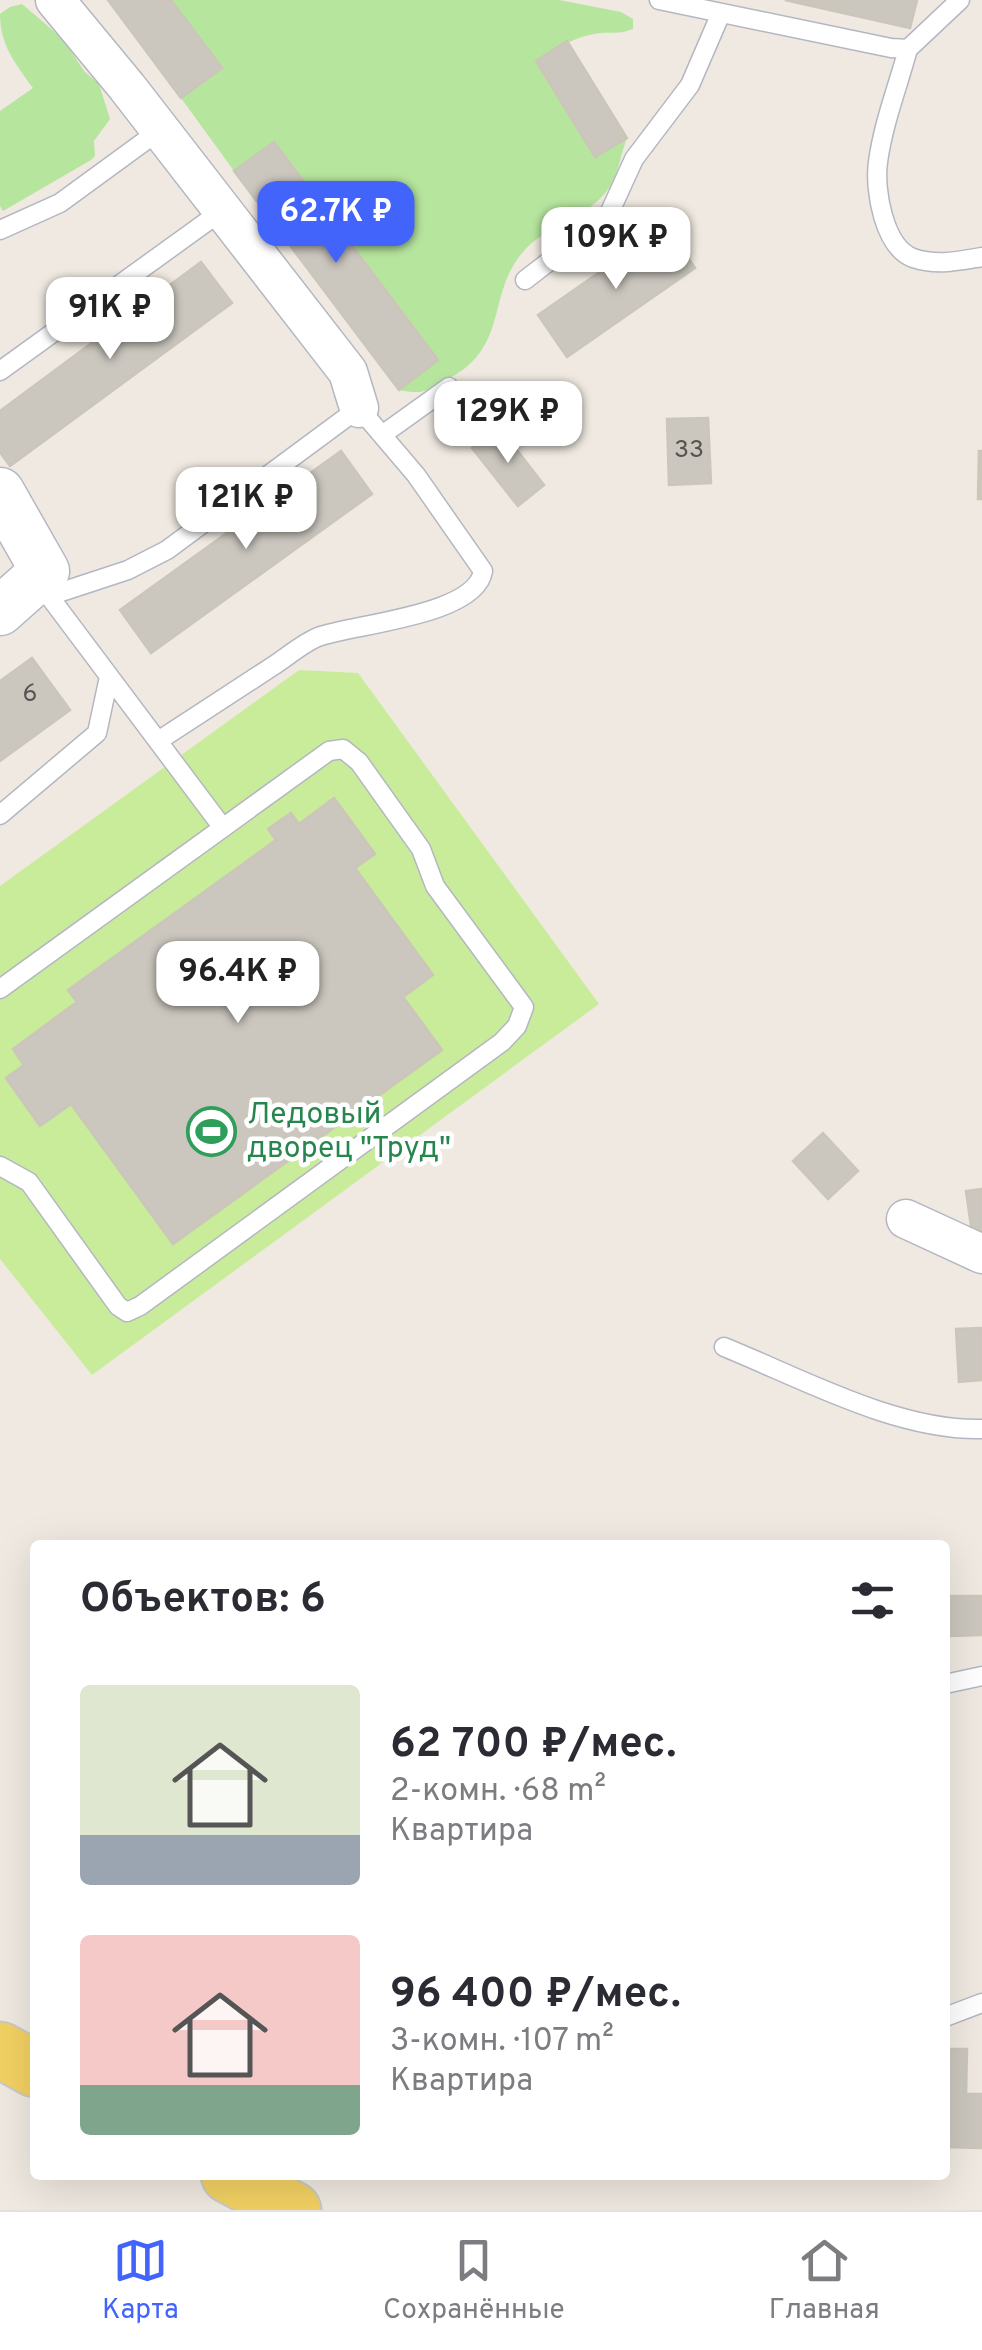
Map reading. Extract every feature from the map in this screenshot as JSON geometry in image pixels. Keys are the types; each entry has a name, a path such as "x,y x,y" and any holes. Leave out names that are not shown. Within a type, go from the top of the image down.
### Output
{"main road":[{"path":"0,2050 30,2066"},
{"path":"238,2180 293,2210"}],"street":[{"path":"55,0 348,372 371,422"},
{"path":"0,611 43,588 44,571 4,505"},
{"path":"906,1218 982,1254"}],"lane":[{"path":"658,0 908,49"},
{"path":"960,0 908,49 877,164 882,214 892,243 909,257 940,264 982,258"},
{"path":"524,280 608,216 634,159 690,86 721,13"},
{"path":"0,230 60,203 160,130"},
{"path":"0,371 222,210"},
{"path":"224,828 43,588 128,570 167,550 371,422 450,387"},
{"path":"158,741 317,637 445,605 482,579 484,571 416,475 371,422"},
{"path":"0,815 97,733 109,677"},
{"path":"0,989 329,751 344,750 359,762 421,849 435,886 524,1008 517,1026 502,1042 140,1306 126,1312 28,1182 0,1166"},
{"path":"724,1347 891,1414 958,1430 982,1429"},
{"path":"950,1683 982,1676"},
{"path":"950,2015 982,2003"}],"green space":[{"path":"171,0 559,0 621,12 633,19 633,29 578,38 536,61 594,157 627,138 615,177 590,207 523,252 504,285 489,336 468,366 425,391 399,390 438,360 274,142 234,171 181,98 222,68"},
{"path":"22,4 63,39 84,71 99,84 110,119 94,141 95,156 91,160 3,211 0,111 33,88 6,44 0,14"},
{"name":"Ледовый дворец \"Труд\"","path":"299,670 358,673 599,1004 92,1375 0,1259 0,886"}],"building":[{"path":"108,0 171,0 222,68 181,98"},
{"path":"785,0 917,0 910,28"},
{"path":"567,41 627,138 595,157 536,61"},
{"path":"274,142 438,360 399,390 234,171"},
{"path":"666,226 695,268 567,357 538,315"},
{"path":"201,262 232,303 10,466 0,452 0,411"},
{"path":"708,418 711,483 669,485 667,419"},
{"path":"499,427 544,485 518,506 472,448"},
{"path":"341,451 372,494 151,653 120,610"},
{"path":"982,451 982,499 978,499"},
{"path":"32,658 70,710 0,761 0,681"},
{"path":"334,798 375,854 355,868 433,975 403,997 442,1050 173,1244 71,1104 40,1126 6,1078 24,1065 13,1049 77,1002 68,990 276,840 268,829 291,813 299,824"},
{"path":"823,1133 858,1171 828,1199 793,1161"},
{"path":"982,1189 982,1232 972,1233 966,1191"},
{"path":"982,1328 982,1380 959,1382 956,1329"},
{"path":"950,1596 982,1596 982,1635 950,1636"},
{"path":"950,2049 967,2049 966,2094 982,2094 982,2148 950,2147"}],"place":[{"name":"Ледовый дворец \"Труд\"","path":"212,1132"}]}
